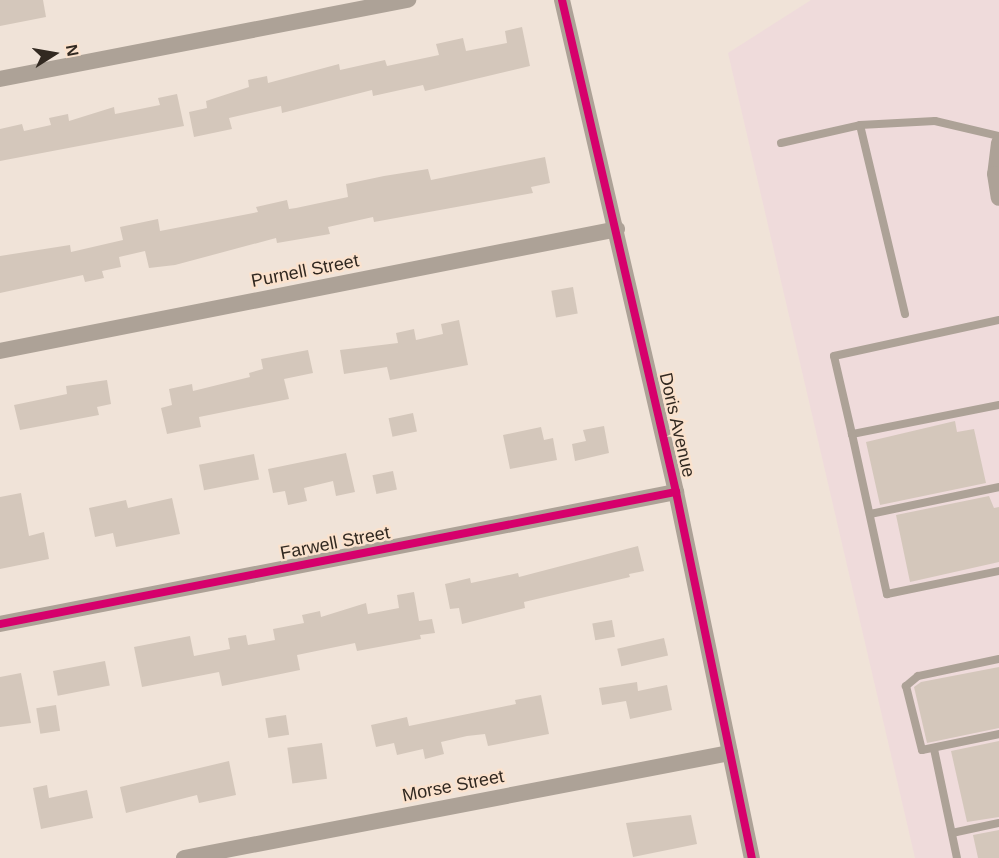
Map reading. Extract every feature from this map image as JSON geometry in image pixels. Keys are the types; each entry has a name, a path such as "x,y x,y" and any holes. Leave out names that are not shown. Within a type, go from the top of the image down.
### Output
{"street":[{"path":"0,79 408,0"},
{"name":"Doris Avenue","path":"562,0 617,229 676,492 752,858"},
{"path":"999,144 995,174 999,198"},
{"name":"Purnell Street","path":"0,351 617,229"},
{"name":"Farwell Street","path":"0,624 676,492"},
{"name":"Morse Street","path":"184,858 730,753"}],"lane":[{"path":"781,143 860,125 935,120 999,136"},
{"path":"860,125 905,314"},
{"path":"999,320 834,356 887,594 999,571"},
{"path":"852,434 999,405"},
{"path":"870,514 999,487"},
{"path":"999,659 909,680 906,686 918,745 922,750 999,734"},
{"path":"934,749 957,858"},
{"path":"952,833 999,823"}],"shaded area":[{"path":"811,0 999,0 999,858 915,858 728,53"}],"building":[{"path":"0,0 43,0 46,17 0,26"},
{"path":"522,27 530,66 425,91 423,85 373,96 372,90 282,113 281,106 229,118 232,129 194,137 189,112 207,108 206,101 249,87 248,80 267,76 268,83 339,64 340,70 385,60 387,66 439,55 436,44 463,38 466,51 507,43 505,31"},
{"path":"177,94 184,126 0,161 0,129 22,124 24,131 51,125 49,118 68,114 69,121 114,107 115,114 160,105 158,98"},
{"path":"545,157 550,183 531,187 533,193 374,222 373,217 328,227 330,234 277,243 276,238 175,265 149,268 145,251 119,257 121,267 102,271 104,278 85,282 83,275 0,293 0,256 70,245 71,252 123,240 120,227 158,219 160,231 258,212 256,207 287,200 289,209 296,208 348,197 346,184 384,176 428,169 431,180"},
{"path":"573,287 578,314 556,317 551,291"},
{"path":"459,320 468,365 390,380 387,367 344,374 340,350 398,343 396,333 414,329 416,340 443,334 441,324"},
{"path":"308,350 313,373 284,379 289,399 199,417 201,427 167,434 161,408 172,405 169,389 192,384 193,391 250,377 249,373 263,369 261,359"},
{"path":"107,380 111,404 97,407 99,415 20,430 14,405 67,394 66,386"},
{"path":"413,413 417,432 392,437 389,418"},
{"path":"955,421 957,432 974,429 986,483 880,505 866,442"},
{"path":"604,426 609,453 575,461 572,444 586,441 583,430"},
{"path":"541,427 544,440 553,438 557,460 510,469 503,435"},
{"path":"346,453 355,492 336,496 333,481 304,488 307,501 288,505 285,491 273,493 268,469"},
{"path":"254,454 259,480 204,490 199,465"},
{"path":"393,471 397,490 376,494 372,475"},
{"path":"21,493 29,536 44,532 49,559 0,569 0,497"},
{"path":"989,496 994,508 999,507 999,562 910,582 896,515"},
{"path":"172,498 180,534 116,547 113,533 95,537 89,508 126,500 128,508"},
{"path":"638,546 644,571 629,574 630,577 524,602 525,608 462,624 459,608 450,609 445,584 470,578 471,583 518,573 519,577"},
{"path":"414,592 419,621 432,619 435,633 420,635 421,639 357,651 355,643 297,655 300,670 222,686 219,672 142,687 134,647 190,636 194,656 230,649 228,638 246,635 248,645 275,640 273,629 304,623 302,615 320,611 321,617 366,603 368,614 399,608 397,595"},
{"path":"612,620 615,637 595,640 592,623"},
{"path":"664,638 668,656 621,666 617,649"},
{"path":"105,661 110,686 58,696 53,671"},
{"path":"999,667 999,728 927,743 914,687 921,682"},
{"path":"21,673 31,723 0,727 0,677"},
{"path":"637,682 638,691 667,685 672,710 630,719 626,701 602,705 599,688"},
{"path":"541,695 549,734 488,746 485,734 467,736 441,742 444,754 425,759 423,749 397,755 394,743 376,747 371,725 407,717 409,726 516,704 515,700"},
{"path":"56,705 60,731 40,734 36,708"},
{"path":"286,715 289,735 268,738 265,718"},
{"path":"999,741 999,817 967,822 951,751"},
{"path":"322,743 327,779 292,784 287,748"},
{"path":"229,761 236,795 199,803 197,795 126,813 120,787"},
{"path":"47,785 49,798 87,790 93,818 41,829 33,788"},
{"path":"691,815 697,844 633,857 626,823"},
{"path":"999,830 999,858 978,858 973,835"}],"cycle path":[{"path":"562,0 676,492 752,858"},
{"path":"0,624 676,492"}]}
